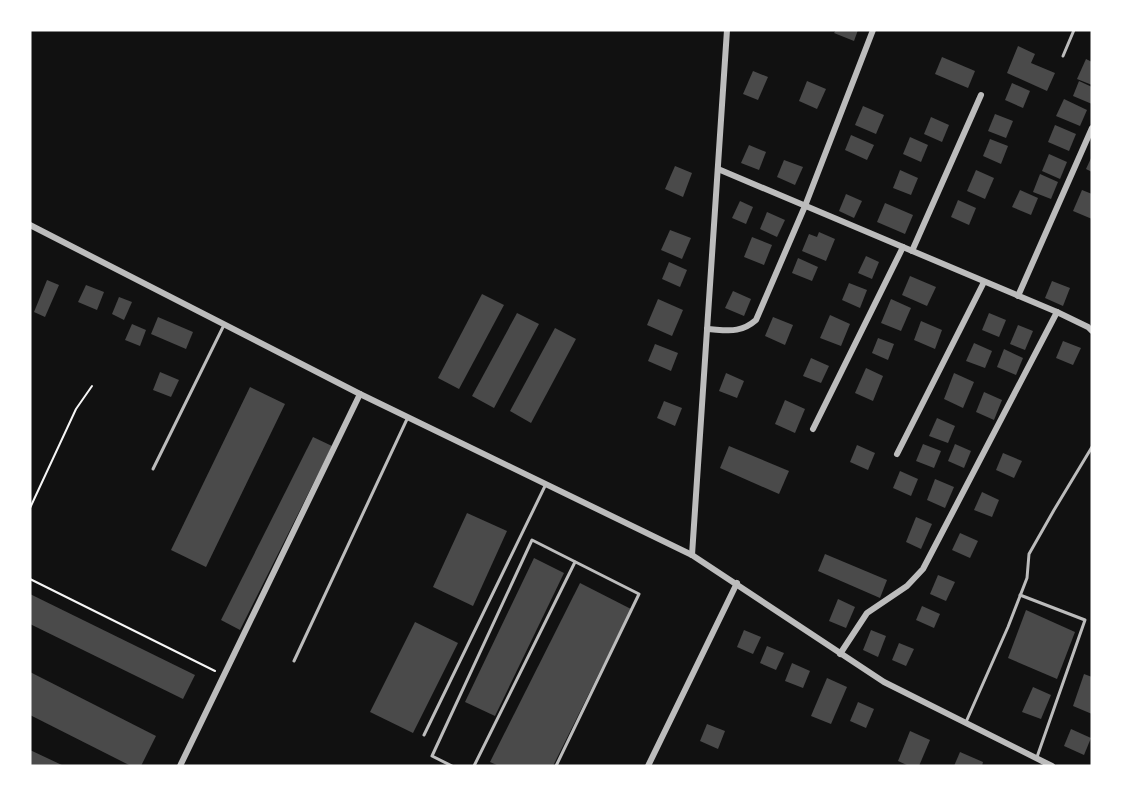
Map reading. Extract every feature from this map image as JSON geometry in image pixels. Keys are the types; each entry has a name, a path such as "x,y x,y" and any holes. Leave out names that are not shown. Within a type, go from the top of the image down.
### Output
{"street":[{"path":"692,555 727,30"},
{"path":"707,329 735,331 746,329 756,320 805,206 873,30"},
{"path":"912,251 981,95"},
{"path":"1018,296 1092,128"},
{"path":"718,169 1057,312 1092,331"},
{"path":"30,225 360,394 692,555 884,682 1043,764 1052,766"},
{"path":"813,429 903,247"},
{"path":"897,454 984,282"},
{"path":"840,654 867,613 907,586 923,568 1057,312"},
{"path":"180,766 360,394"},
{"path":"648,766 738,584"}],"lane":[{"path":"1063,56 1074,30"},
{"path":"153,469 224,325"},
{"path":"294,661 408,417"},
{"path":"965,723 1027,578 1029,554 1092,447"},
{"path":"424,735 546,484"},
{"path":"452,766 432,756 532,540 639,594 556,766"},
{"path":"474,766 575,562"},
{"path":"1020,595 1085,620 1036,759"}],"path":[{"path":"30,508 76,409 92,386"},
{"path":"30,579 225,676"}],"building":[{"path":"836,30 858,30 854,41 834,33"},
{"path":"1018,46 1035,54 1031,63 1055,73 1047,91 1007,73"},
{"path":"942,57 975,71 968,88 935,74"},
{"path":"1086,59 1092,62 1092,85 1077,79"},
{"path":"753,71 768,77 758,100 743,94"},
{"path":"807,81 826,89 817,109 799,101"},
{"path":"1079,81 1092,87 1092,104 1073,96"},
{"path":"1012,83 1030,91 1023,108 1005,100"},
{"path":"1064,99 1087,110 1080,126 1056,116"},
{"path":"863,106 884,115 876,134 855,125"},
{"path":"995,114 1013,121 1006,138 988,131"},
{"path":"931,117 949,125 942,142 924,134"},
{"path":"1055,125 1076,134 1069,151 1048,142"},
{"path":"851,135 874,145 867,160 845,150"},
{"path":"910,137 928,145 921,162 903,154"},
{"path":"990,139 1008,146 1001,164 983,156"},
{"path":"749,145 766,152 759,170 741,163"},
{"path":"1049,154 1067,162 1060,179 1042,171"},
{"path":"1092,156 1092,172 1086,169"},
{"path":"784,160 803,167 795,185 777,177"},
{"path":"675,166 692,173 683,197 665,189"},
{"path":"900,170 918,178 911,195 893,188"},
{"path":"976,170 994,178 985,199 967,191"},
{"path":"1040,174 1058,182 1051,199 1033,192"},
{"path":"1020,190 1038,198 1031,215 1012,207"},
{"path":"1082,190 1092,194 1092,219 1073,211"},
{"path":"846,194 862,201 854,218 839,211"},
{"path":"958,200 976,208 969,225 951,217"},
{"path":"740,201 753,207 746,224 732,218"},
{"path":"885,203 913,215 905,234 877,222"},
{"path":"767,212 785,220 777,237 760,229"},
{"path":"670,230 691,238 682,259 661,250"},
{"path":"819,232 835,239 826,261 802,251 809,234 817,237"},
{"path":"752,237 772,245 764,265 744,257"},
{"path":"866,256 879,262 872,279 858,273"},
{"path":"798,258 818,267 812,281 792,273"},
{"path":"669,262 687,270 680,287 662,279"},
{"path":"910,276 936,287 927,306 902,295"},
{"path":"47,280 59,285 45,317 34,312"},
{"path":"1052,281 1070,288 1063,306 1045,298"},
{"path":"849,283 867,290 860,308 842,300"},
{"path":"86,285 104,292 97,310 78,302"},
{"path":"733,291 751,299 744,316 725,308"},
{"path":"482,294 504,305 459,389 438,378"},
{"path":"119,297 132,302 124,320 112,314"},
{"path":"658,299 683,310 672,336 647,325"},
{"path":"891,299 911,308 901,331 881,323"},
{"path":"517,313 539,324 494,408 472,396"},
{"path":"989,313 1006,320 999,337 982,330"},
{"path":"830,315 850,324 841,346 820,338"},
{"path":"158,317 193,332 186,349 151,334"},
{"path":"773,317 793,325 785,345 765,336"},
{"path":"921,321 942,330 935,349 914,340"},
{"path":"132,324 146,330 140,346 125,340"},
{"path":"1018,325 1033,331 1025,350 1010,344"},
{"path":"555,328 576,339 531,423 510,411"},
{"path":"878,338 894,344 888,360 872,353"},
{"path":"1063,341 1081,348 1073,365 1056,358"},
{"path":"974,343 992,351 985,368 966,361"},
{"path":"655,344 678,353 671,371 648,361"},
{"path":"1004,349 1023,358 1016,375 997,367"},
{"path":"811,358 829,366 821,383 803,376"},
{"path":"866,368 883,376 873,401 855,393"},
{"path":"160,372 179,380 171,397 153,390"},
{"path":"726,373 744,381 737,398 719,391"},
{"path":"954,373 974,382 963,408 944,399"},
{"path":"250,387 285,404 206,567 171,550"},
{"path":"984,392 1002,400 994,420 976,412"},
{"path":"785,400 805,409 795,433 775,424"},
{"path":"664,401 682,408 675,426 657,418"},
{"path":"937,418 955,426 948,443 929,436"},
{"path":"313,437 332,446 240,630 221,620"},
{"path":"923,444 941,451 934,468 916,461"},
{"path":"955,444 971,451 964,468 948,461"},
{"path":"857,445 875,453 868,470 850,462"},
{"path":"729,446 789,471 779,494 720,468"},
{"path":"1003,453 1022,461 1014,478 996,470"},
{"path":"900,471 918,479 911,496 893,488"},
{"path":"935,479 954,487 945,508 927,500"},
{"path":"982,492 999,500 992,517 974,510"},
{"path":"467,513 507,531 473,606 433,587"},
{"path":"916,517 932,524 921,549 906,542"},
{"path":"960,533 978,541 970,558 952,550"},
{"path":"825,554 887,580 880,598 818,571"},
{"path":"534,558 564,573 495,716 465,702"},
{"path":"938,575 955,582 946,601 930,594"},
{"path":"580,583 631,609 553,766 499,766 490,762"},
{"path":"30,594 195,675 183,699 30,624"},
{"path":"838,599 855,607 846,628 829,621"},
{"path":"922,606 940,614 934,628 916,620"},
{"path":"1026,610 1075,632 1057,679 1008,658"},
{"path":"415,622 458,643 413,733 370,712"},
{"path":"744,630 761,637 753,654 737,647"},
{"path":"871,630 886,636 878,657 863,650"},
{"path":"899,643 914,649 906,666 892,660"},
{"path":"767,646 784,653 776,670 760,663"},
{"path":"792,663 810,671 803,688 785,681"},
{"path":"30,672 156,736 141,766 131,766 30,715"},
{"path":"1084,674 1092,677 1092,714 1073,706"},
{"path":"827,678 847,687 831,724 811,716"},
{"path":"1033,687 1051,695 1041,719 1022,712"},
{"path":"858,702 874,709 866,728 850,721"},
{"path":"707,724 725,731 718,749 700,741"},
{"path":"1071,729 1091,738 1084,755 1064,746"},
{"path":"910,731 930,740 919,766 909,766 898,761"},
{"path":"30,750 64,766 30,766"},
{"path":"960,752 983,762 982,766 954,766"}]}
